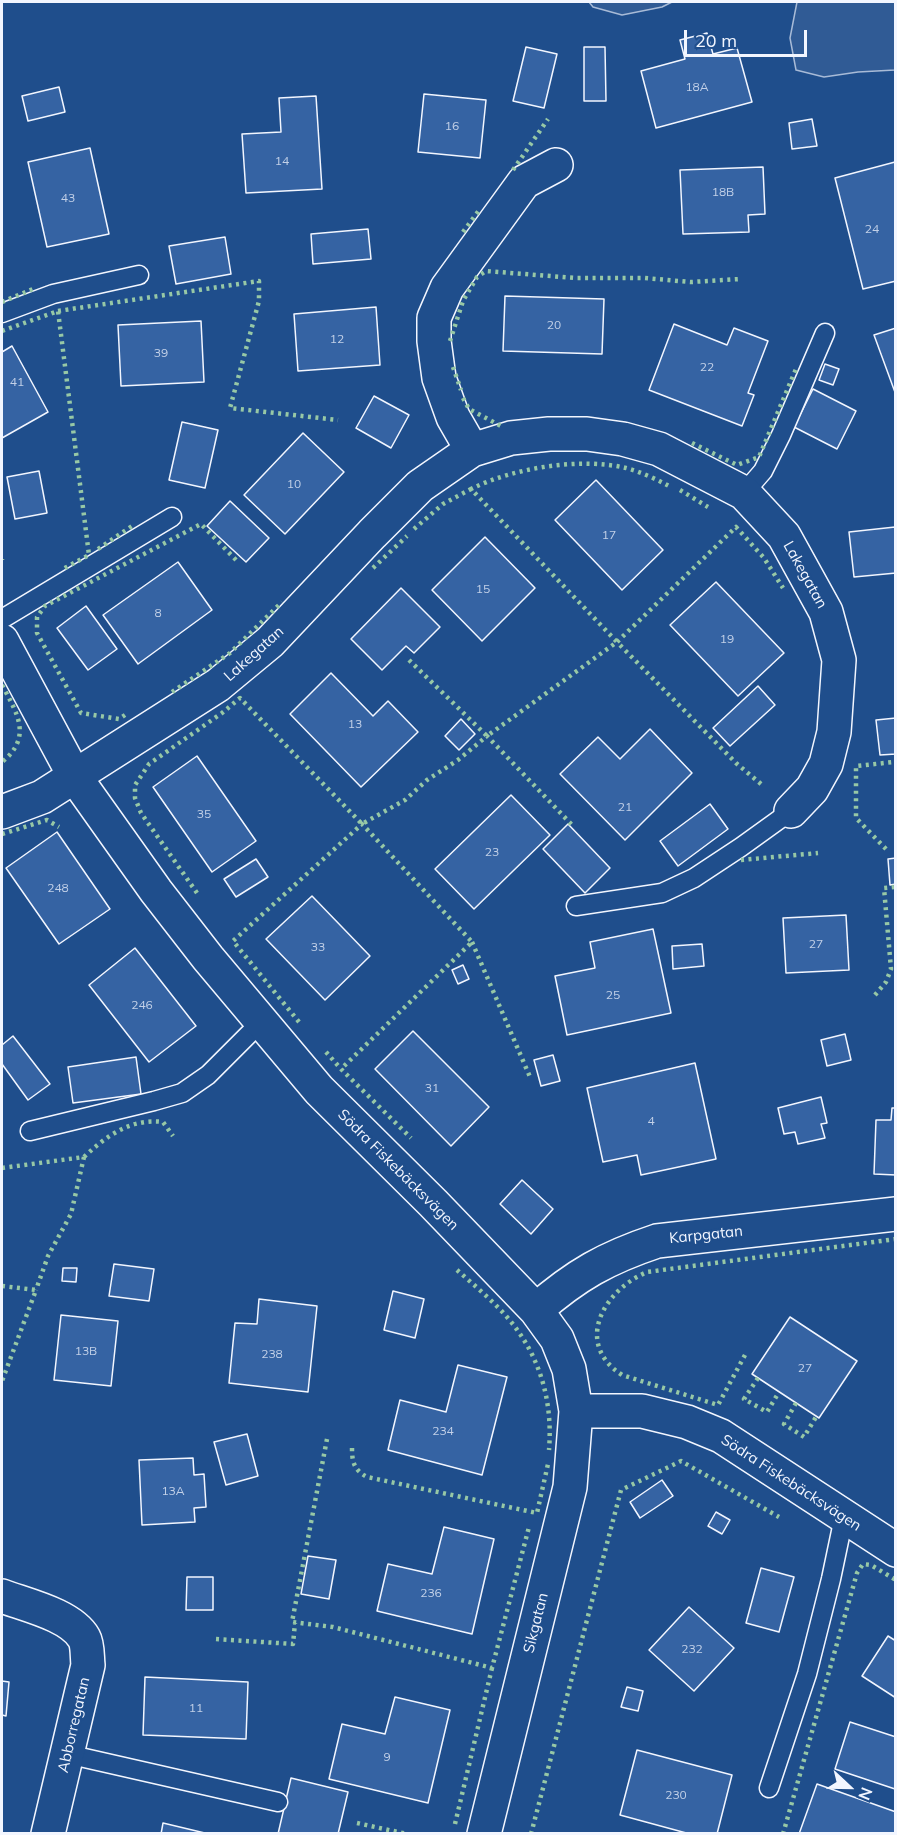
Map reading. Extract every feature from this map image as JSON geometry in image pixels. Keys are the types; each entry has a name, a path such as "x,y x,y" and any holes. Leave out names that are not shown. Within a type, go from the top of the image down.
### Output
{"street":[{"path":"472,450 453,417 439,378 434,341 434,318 447,288 524,182 556,165"},
{"name":"Lakegatan","path":"2,812 42,797 218,685 270,642 420,486 472,450 511,438 549,434 587,434 659,449 744,493 783,536 826,612 839,660 834,732 826,764 812,789 791,811"},
{"name":"Södra Fiskebäcksvägen","path":"2,641 75,777 156,891 319,1090 433,1203 536,1310 556,1340 569,1369 576,1411 642,1411 687,1422 721,1437 896,1550"},
{"name":"Karpgatan","path":"536,1310 584,1272 620,1253 657,1241 896,1214"},
{"name":"Sikgatan","path":"484,1833 570,1486 576,1411"},
{"name":"Abborregatan","path":"2,1596 76,1626 86,1640 88,1665 48,1833"}],"lane":[{"path":"2,313 53,294 139,275"},
{"path":"744,493 763,471 825,333"},
{"path":"2,619 172,517"},
{"name":"Lakegatan","path":"576,906 662,893 703,872 791,811"},
{"path":"30,1131 182,1093 208,1075 261,1022"},
{"path":"769,1788 807,1674 844,1517"},
{"path":"67,1754 278,1802"}],"shaded area":[{"path":"589,2 672,2 662,7 622,15 593,7"},
{"path":"797,2 895,2 895,70 824,77 796,70 790,38"}],"building":[{"path":"707,33 713,54 737,48 752,102 656,128 641,71 685,59 680,40"},
{"path":"526,47 557,54 544,108 513,101"},
{"path":"584,47 605,47 606,101 584,101"},
{"path":"59,87 65,112 28,121 22,96"},
{"path":"424,94 486,100 480,158 418,152"},
{"path":"316,96 322,189 246,193 242,134 281,132 279,98"},
{"path":"812,119 817,146 792,149 789,123"},
{"path":"90,148 109,234 47,247 28,162"},
{"path":"895,162 896,281 863,289 835,178"},
{"path":"763,167 765,214 748,215 749,232 683,234 680,170"},
{"path":"368,229 371,259 313,264 311,234"},
{"path":"225,237 231,274 176,284 169,246"},
{"path":"505,296 604,299 602,354 503,351"},
{"path":"376,307 380,365 298,371 294,314"},
{"path":"201,321 204,382 121,386 118,325"},
{"path":"674,324 727,345 734,328 768,341 748,393 754,395 742,426 649,390"},
{"path":"896,328 896,395 874,335"},
{"path":"12,346 48,412 2,438 2,352"},
{"path":"825,364 839,369 833,385 819,380"},
{"path":"813,389 856,411 837,449 794,427"},
{"path":"374,396 409,415 391,448 356,428"},
{"path":"182,422 218,430 205,488 169,480"},
{"path":"303,433 344,472 285,534 244,495"},
{"path":"39,471 47,513 15,519 7,477"},
{"path":"596,480 663,550 622,590 555,520"},
{"path":"230,501 269,538 246,562 207,526"},
{"path":"895,527 896,573 854,577 849,532"},
{"path":"485,537 535,588 482,641 432,590"},
{"path":"178,562 212,610 138,664 103,615"},
{"path":"716,582 784,653 738,696 670,625"},
{"path":"401,588 440,627 414,653 406,646 382,670 351,639"},
{"path":"86,606 117,649 88,670 57,628"},
{"path":"331,673 373,716 388,701 418,732 361,787 290,714"},
{"path":"758,686 775,705 730,746 713,728"},
{"path":"896,718 896,754 880,755 876,720"},
{"path":"461,719 475,734 459,750 445,736"},
{"path":"650,729 692,773 625,840 560,774 598,737 620,759"},
{"path":"197,756 256,841 212,872 153,787"},
{"path":"511,795 550,835 474,909 435,869"},
{"path":"710,804 728,829 678,866 660,841"},
{"path":"568,824 610,868 585,893 543,849"},
{"path":"57,832 110,909 59,944 6,868"},
{"path":"896,858 896,884 890,885 888,859"},
{"path":"256,859 268,877 236,897 224,879"},
{"path":"312,896 370,956 325,1000 266,939"},
{"path":"846,915 849,970 786,973 783,918"},
{"path":"653,929 671,1013 567,1035 555,976 595,968 590,942"},
{"path":"702,944 704,966 673,969 672,946"},
{"path":"135,948 196,1026 149,1062 89,985"},
{"path":"463,965 469,979 458,984 452,970"},
{"path":"413,1031 489,1107 451,1146 375,1069"},
{"path":"845,1034 851,1060 827,1066 821,1040"},
{"path":"13,1036 50,1084 28,1100 2,1064 2,1045"},
{"path":"553,1055 560,1081 541,1086 534,1060"},
{"path":"136,1057 141,1094 73,1103 68,1067"},
{"path":"695,1063 716,1159 641,1175 637,1155 603,1162 587,1088"},
{"path":"821,1097 827,1123 821,1124 825,1138 798,1144 795,1132 784,1134 778,1108"},
{"path":"892,1108 896,1108 896,1175 874,1174 876,1120 891,1120"},
{"path":"522,1180 553,1209 531,1234 500,1204"},
{"path":"114,1264 154,1269 149,1301 109,1296"},
{"path":"63,1268 77,1268 76,1282 62,1281"},
{"path":"393,1291 424,1299 415,1338 384,1330"},
{"path":"259,1299 317,1306 308,1392 229,1383 235,1323 257,1324"},
{"path":"61,1315 118,1321 111,1386 54,1380"},
{"path":"790,1317 857,1361 819,1418 752,1374"},
{"path":"458,1365 507,1377 482,1475 388,1450 400,1400 446,1412"},
{"path":"247,1434 258,1476 226,1485 214,1442"},
{"path":"193,1458 194,1475 204,1474 206,1507 194,1508 195,1522 142,1525 139,1460"},
{"path":"662,1480 673,1496 640,1518 630,1502"},
{"path":"716,1512 730,1520 722,1534 708,1526"},
{"path":"444,1527 494,1539 472,1634 377,1611 388,1564 432,1574"},
{"path":"308,1556 336,1560 329,1599 301,1594"},
{"path":"761,1568 794,1577 779,1632 746,1623"},
{"path":"187,1577 213,1577 213,1610 186,1610"},
{"path":"689,1607 734,1648 694,1691 649,1650"},
{"path":"888,1636 896,1641 896,1698 862,1676"},
{"path":"145,1677 248,1682 246,1739 143,1735"},
{"path":"2,1681 9,1682 6,1716 2,1715"},
{"path":"627,1687 643,1691 638,1711 621,1707"},
{"path":"395,1697 450,1710 428,1803 329,1779 342,1724 385,1734"},
{"path":"850,1722 896,1737 895,1789 835,1769"},
{"path":"637,1750 732,1775 717,1834 690,1834 620,1815"},
{"path":"291,1778 348,1792 338,1834 278,1834"},
{"path":"817,1784 896,1812 896,1834 799,1834"},
{"path":"163,1823 209,1834 161,1834"}],"hedge":[{"path":"513,170 548,119"},
{"path":"463,232 480,209"},
{"path":"450,341 463,301 477,277 486,271 575,278 644,278 691,282 740,279"},
{"path":"58,311 259,281 259,301 230,408 338,420"},
{"path":"2,302 33,289"},
{"path":"2,331 58,311 89,555 63,569"},
{"path":"453,367 461,390"},
{"path":"692,443 737,465 759,457 796,369"},
{"path":"463,398 469,409 501,426"},
{"path":"409,660 487,736 617,642 471,489 506,475 568,464 626,468 669,486"},
{"path":"414,529 443,504 471,489"},
{"path":"680,490 708,507"},
{"path":"98,549 135,524"},
{"path":"125,715 119,719 81,713 37,633 37,617 45,606 201,524 238,562"},
{"path":"761,784 736,763 617,642 736,527 764,558 783,588"},
{"path":"373,568 407,536"},
{"path":"172,692 230,653 282,602"},
{"path":"2,685 17,715 20,734 12,753 2,762"},
{"path":"197,893 141,813 135,798 135,785 149,764 240,698 362,824 405,800 427,780 458,760 487,736 573,826"},
{"path":"886,849 856,818 856,766 894,762"},
{"path":"2,834 47,820 59,827"},
{"path":"299,1022 233,941 362,824 472,942 341,1069"},
{"path":"741,860 818,853"},
{"path":"875,995 886,982 891,969 884,888 894,887"},
{"path":"472,942 530,1077"},
{"path":"326,1052 411,1138"},
{"path":"84,1157 110,1136 140,1123 163,1122 173,1136"},
{"path":"2,1168 84,1157 71,1214 48,1256 36,1290"},
{"path":"745,1355 718,1405 622,1375 607,1362 599,1348 597,1333 600,1318 607,1304 618,1291 647,1272 896,1239"},
{"path":"457,1270 507,1317 528,1347 542,1379 546,1396 549,1414 549,1450"},
{"path":"2,1286 36,1290 2,1381"},
{"path":"758,1378 744,1399 767,1412 779,1392"},
{"path":"796,1403 784,1424 804,1437 816,1417"},
{"path":"327,1439 292,1622 333,1627 492,1668 529,1527"},
{"path":"352,1448 355,1465 367,1477 537,1513 548,1464"},
{"path":"531,1834 621,1490 681,1461 779,1517"},
{"path":"783,1834 857,1573 863,1564 871,1565 896,1580"},
{"path":"216,1639 293,1644 295,1623"},
{"path":"455,1824 492,1668"},
{"path":"357,1823 407,1834"}]}
